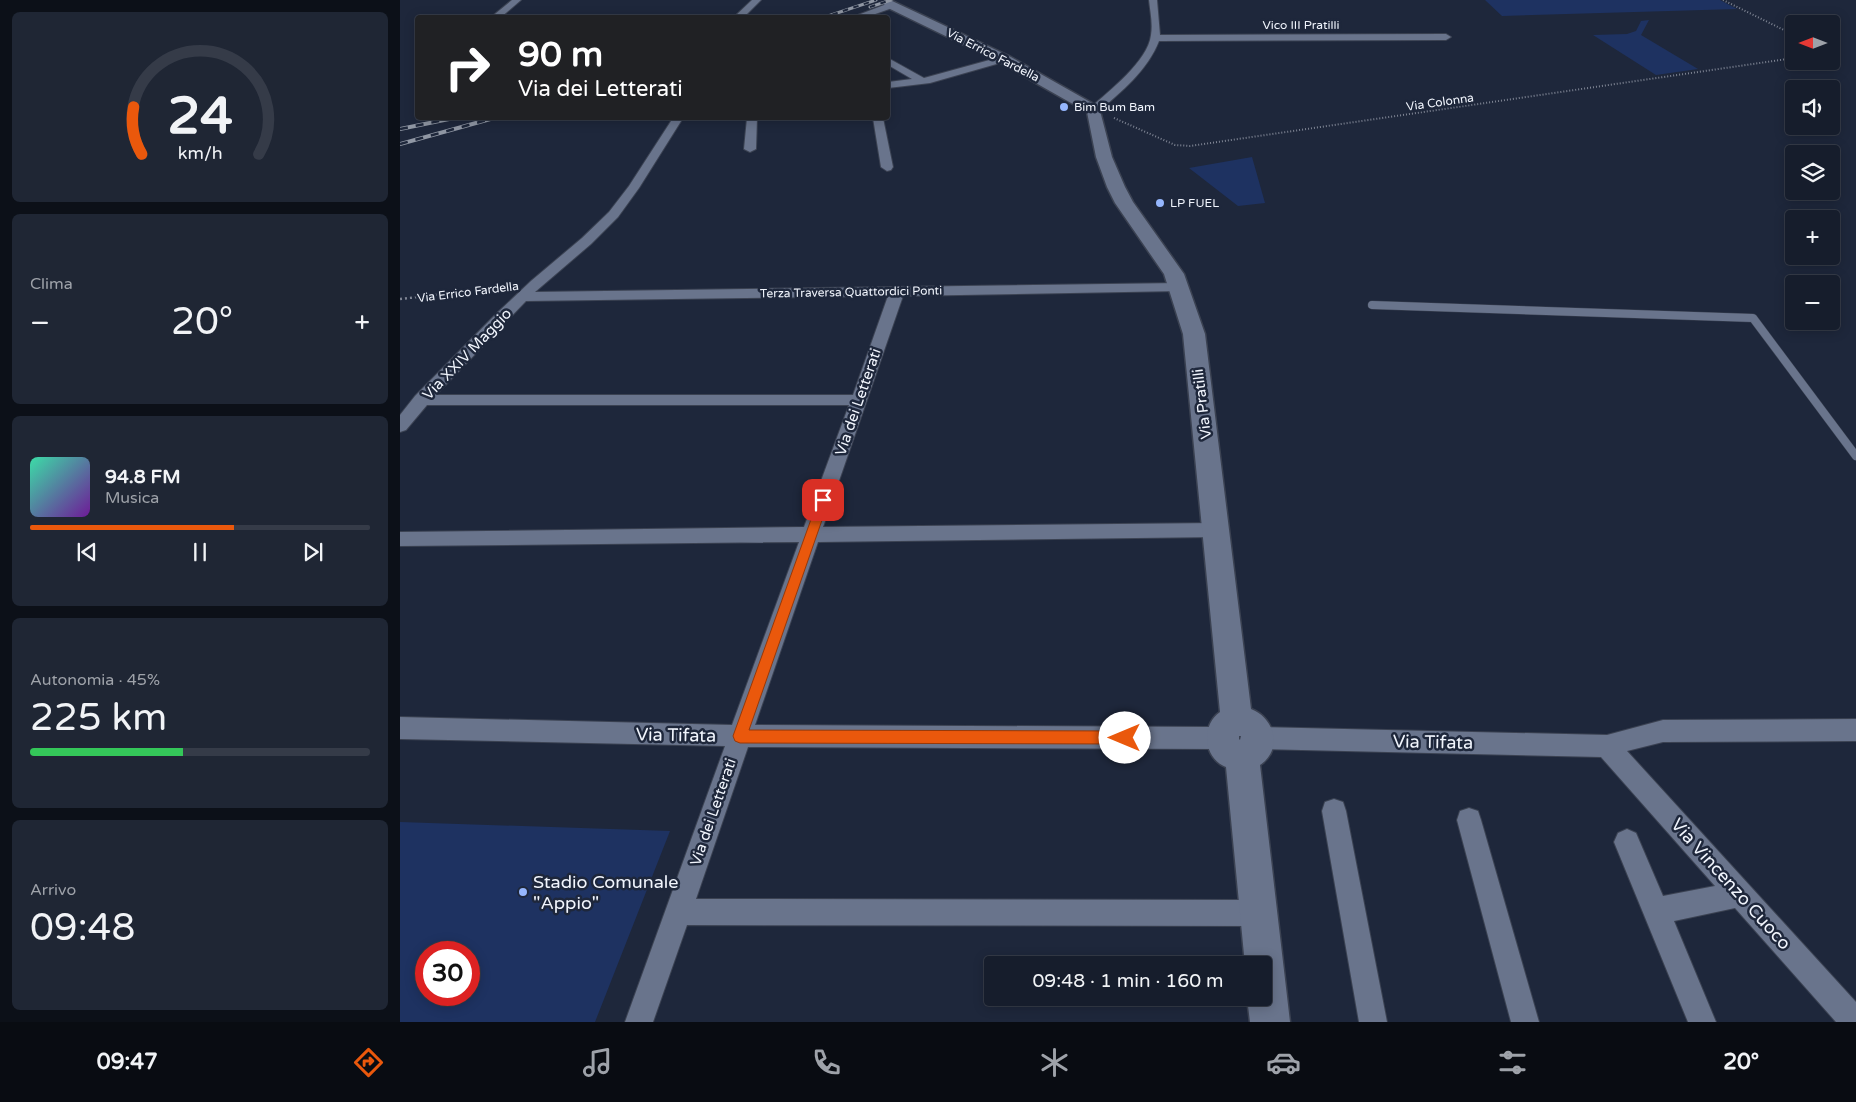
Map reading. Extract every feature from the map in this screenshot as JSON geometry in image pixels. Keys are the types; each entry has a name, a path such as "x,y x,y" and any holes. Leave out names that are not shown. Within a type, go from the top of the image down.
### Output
{"street":[{"path":"498,15 517,0"},
{"path":"741,15 757,0"},
{"path":"1094,110 1140,64 1156,38 1153,0"},
{"path":"863,15 891,5"},
{"name":"Via Errico Fardella","path":"891,5 1004,59 1094,110"},
{"name":"Vico III Pratilli","path":"1156,38 1446,37"},
{"path":"890,84 922,81 1004,59"},
{"path":"890,62 922,81"},
{"path":"890,82 904,71"},
{"name":"Via Pratilli","path":"1094,110 1104,157 1124,203 1174,274 1194,334 1270,1022"},
{"name":"Via XXIV Maggio","path":"400,426 421,400 472,347 536,284 602,226 624,201 677,120"},
{"path":"750,149 752,120"},
{"path":"878,120 887,167"},
{"name":"Terza Traversa Quattordici Ponti","path":"523,297 1180,288"},
{"name":"Via dei Letterati","path":"639,1022 897,292"},
{"path":"421,400 858,400"},
{"path":"400,540 1217,530"},
{"name":"Via Tifata","path":"400,728 740,736 1240,738 1607,746"},
{"path":"1607,746 1663,731 1856,730"},
{"name":"Via Vincenzo Cuoco","path":"1607,746 1856,1022"},
{"path":"1334,811 1373,1022"},
{"path":"1469,820 1526,1022"},
{"path":"1627,842 1702,1022"},
{"path":"1656,911 1741,894"},
{"path":"678,912 1258,913"}],"lane":[{"path":"1372,305 1753,318 1856,456"}],"path":[{"path":"1723,0 1785,31"},
{"name":"Via Colonna","path":"1094,110 1175,145 1190,146 1785,59"},
{"name":"Via Errico Fardella","path":"400,299 536,284"}],"shaded area":[{"path":"1485,0 1720,0 1737,9 1502,16"},
{"path":"1649,20 1641,35 1698,69 1656,75 1593,35 1627,34 1636,31 1641,21"},
{"path":"1252,157 1265,203 1238,206 1189,168"},
{"name":"Stadio Comunale \"Appio\"","path":"400,822 670,831 595,1022 400,1022"}],"railway":[{"path":"831,15 876,0"},
{"path":"870,7 891,0"},
{"path":"400,129 444,120"},
{"path":"400,144 487,120"}],"place":[{"name":"Bim Bum Bam","path":"1064,107"},
{"name":"LP FUEL","path":"1160,203"},
{"name":"Stadio Comunale \"Appio\"","path":"523,892"}],"route":[{"path":"823,500 740,736 1125,738"}]}
